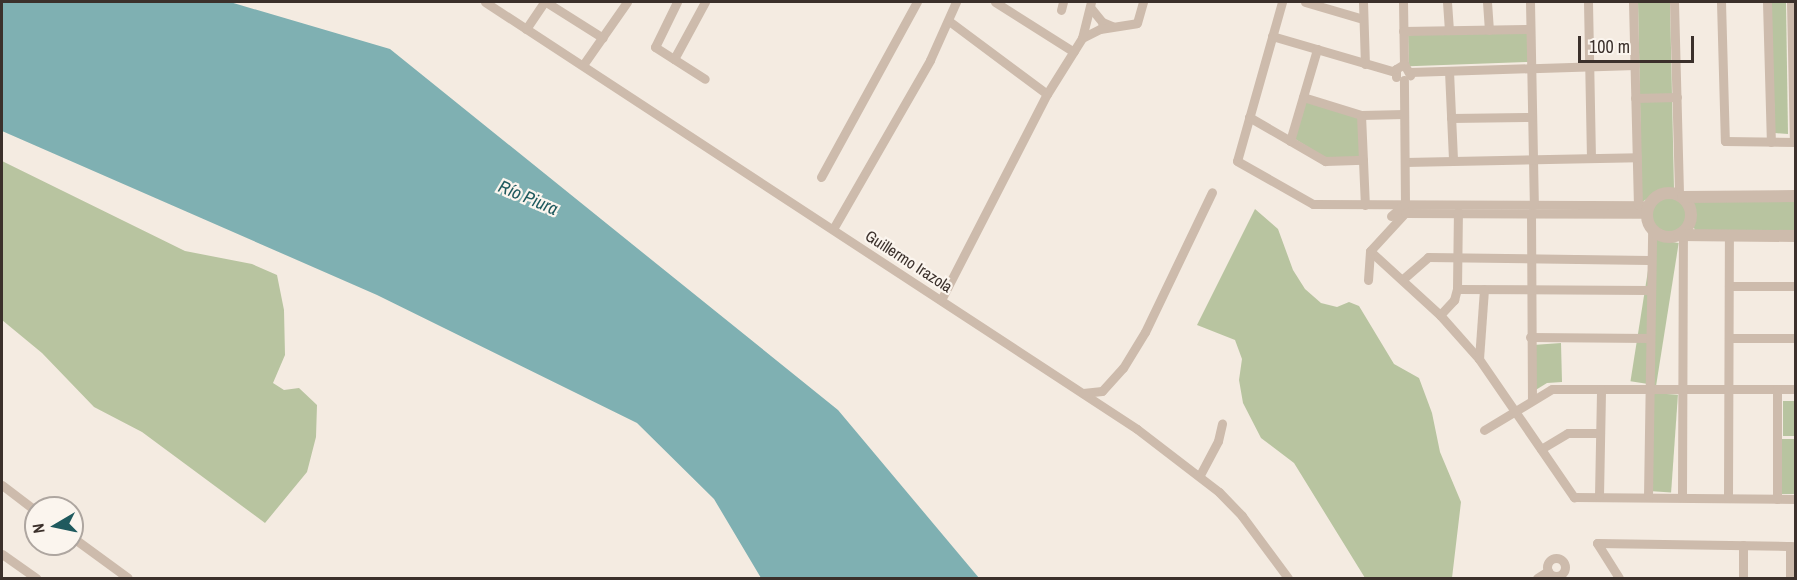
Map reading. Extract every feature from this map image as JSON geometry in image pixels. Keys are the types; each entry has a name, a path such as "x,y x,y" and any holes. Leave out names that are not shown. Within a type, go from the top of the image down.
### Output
{"street":[{"name":"Guillermo Irazola","path":"485,2 1083,393 1200,475 1242,516 1288,579"},
{"path":"526,29 545,2 603,38"},
{"path":"583,65 627,2"},
{"path":"677,2 655,47 705,79"},
{"path":"674,58 705,2"},
{"path":"821,177 918,2"},
{"path":"833,229 948,21 956,2"},
{"path":"994,2 1074,52"},
{"path":"1082,38 1112,26 1137,23 1143,2"},
{"path":"1282,2 1237,161 1331,213"},
{"path":"1305,2 1325,4 1363,19"},
{"path":"1363,2 1365,64"},
{"path":"1391,216 1405,204 1404,80 1407,68 1403,2"},
{"path":"1447,2 1449,30"},
{"path":"1487,2 1489,30"},
{"path":"1530,2 1533,160 1530,258 1532,400"},
{"path":"1588,2 1591,158"},
{"path":"1633,2 1637,157 1645,208 1652,229 1649,260 1648,496"},
{"path":"1674,2 1681,196 1689,205 1691,219 1681,235 1682,497"},
{"path":"1721,2 1725,141 1795,142 1791,2"},
{"path":"1767,2 1771,142"},
{"path":"1090,4 1102,22 1112,26"},
{"path":"941,300 1047,94 1082,38 1090,4"},
{"path":"948,21 1047,94"},
{"path":"1403,31 1530,29"},
{"path":"1272,36 1395,72 1404,80"},
{"path":"1290,141 1317,49"},
{"path":"1395,72 1407,68 1449,70 1635,65"},
{"path":"1449,70 1453,159"},
{"path":"1635,98 1677,96"},
{"path":"1303,97 1361,115 1404,114"},
{"path":"1361,115 1365,205"},
{"path":"1249,117 1325,161 1363,160"},
{"path":"1451,118 1532,117"},
{"path":"1405,162 1453,159 1533,160 1637,157"},
{"path":"1083,393 1102,391 1123,368 1145,332 1212,192"},
{"path":"1368,280 1370,251 1405,213 1645,208 1664,193 1681,196 1796,196"},
{"path":"1313,204 1405,204 1532,209"},
{"path":"1440,315 1454,300 1457,289 1458,212"},
{"path":"1652,229 1665,237 1681,235 1796,236"},
{"path":"1728,498 1729,235"},
{"path":"1370,251 1440,315 1479,359 1517,410 1569,494 1796,499"},
{"path":"1403,279 1423,259 1457,257 1649,260"},
{"path":"1729,286 1796,286"},
{"path":"1457,289 1649,290"},
{"path":"1479,359 1484,289"},
{"path":"1530,337 1649,338"},
{"path":"1729,338 1796,338"},
{"path":"1484,430 1552,389 1796,389"},
{"path":"1599,496 1601,389"},
{"path":"1777,389 1777,499"},
{"path":"1200,475 1218,441 1222,423"},
{"path":"1541,449 1568,434 1600,433"},
{"path":"2,485 24,502"},
{"path":"1619,579 1597,543 1793,546 1790,579"},
{"path":"1743,545 1743,579"},
{"path":"84,546 128,579"},
{"path":"2,554 36,579"},
{"path":"1537,579 1548,571 1549,561 1557,558 1564,564 1563,576 1553,576 1548,571"}],"green space":[{"path":"1638,2 1670,2 1674,189 1662,190 1642,202"},
{"path":"1771,2 1786,2 1788,134 1775,133"},
{"path":"1527,31 1528,62 1409,66 1408,35"},
{"path":"1305,101 1358,116 1360,157 1324,157 1295,139"},
{"path":"2,161 185,251 252,264 277,275 284,310 285,355 273,383 284,390 299,388 317,405 316,437 307,472 265,523 142,432 94,407 42,353 2,320"},
{"path":"1670,196 1683,202 1689,215 1683,228 1670,234 1657,228 1651,215 1657,202"},
{"path":"1795,200 1795,232 1695,230 1693,226 1693,202"},
{"path":"1255,209 1278,229 1293,270 1305,289 1321,303 1337,307 1349,302 1359,306 1394,364 1419,378 1432,413 1440,452 1461,502 1452,578 1365,578 1294,463 1261,438 1243,403 1239,380 1242,359 1235,340 1197,325"},
{"path":"1653,239 1679,243 1656,385 1630,381"},
{"path":"1561,343 1562,382 1547,383 1534,391 1533,345"},
{"path":"1652,393 1678,395 1671,493 1645,491"},
{"path":"1783,401 1795,401 1795,436 1783,436"},
{"path":"1779,439 1795,439 1795,494 1779,494"}],"water":[{"name":"Río Piura","path":"2,2 230,2 390,49 838,410 979,578 761,578 714,499 637,423 377,295 2,131"}]}
